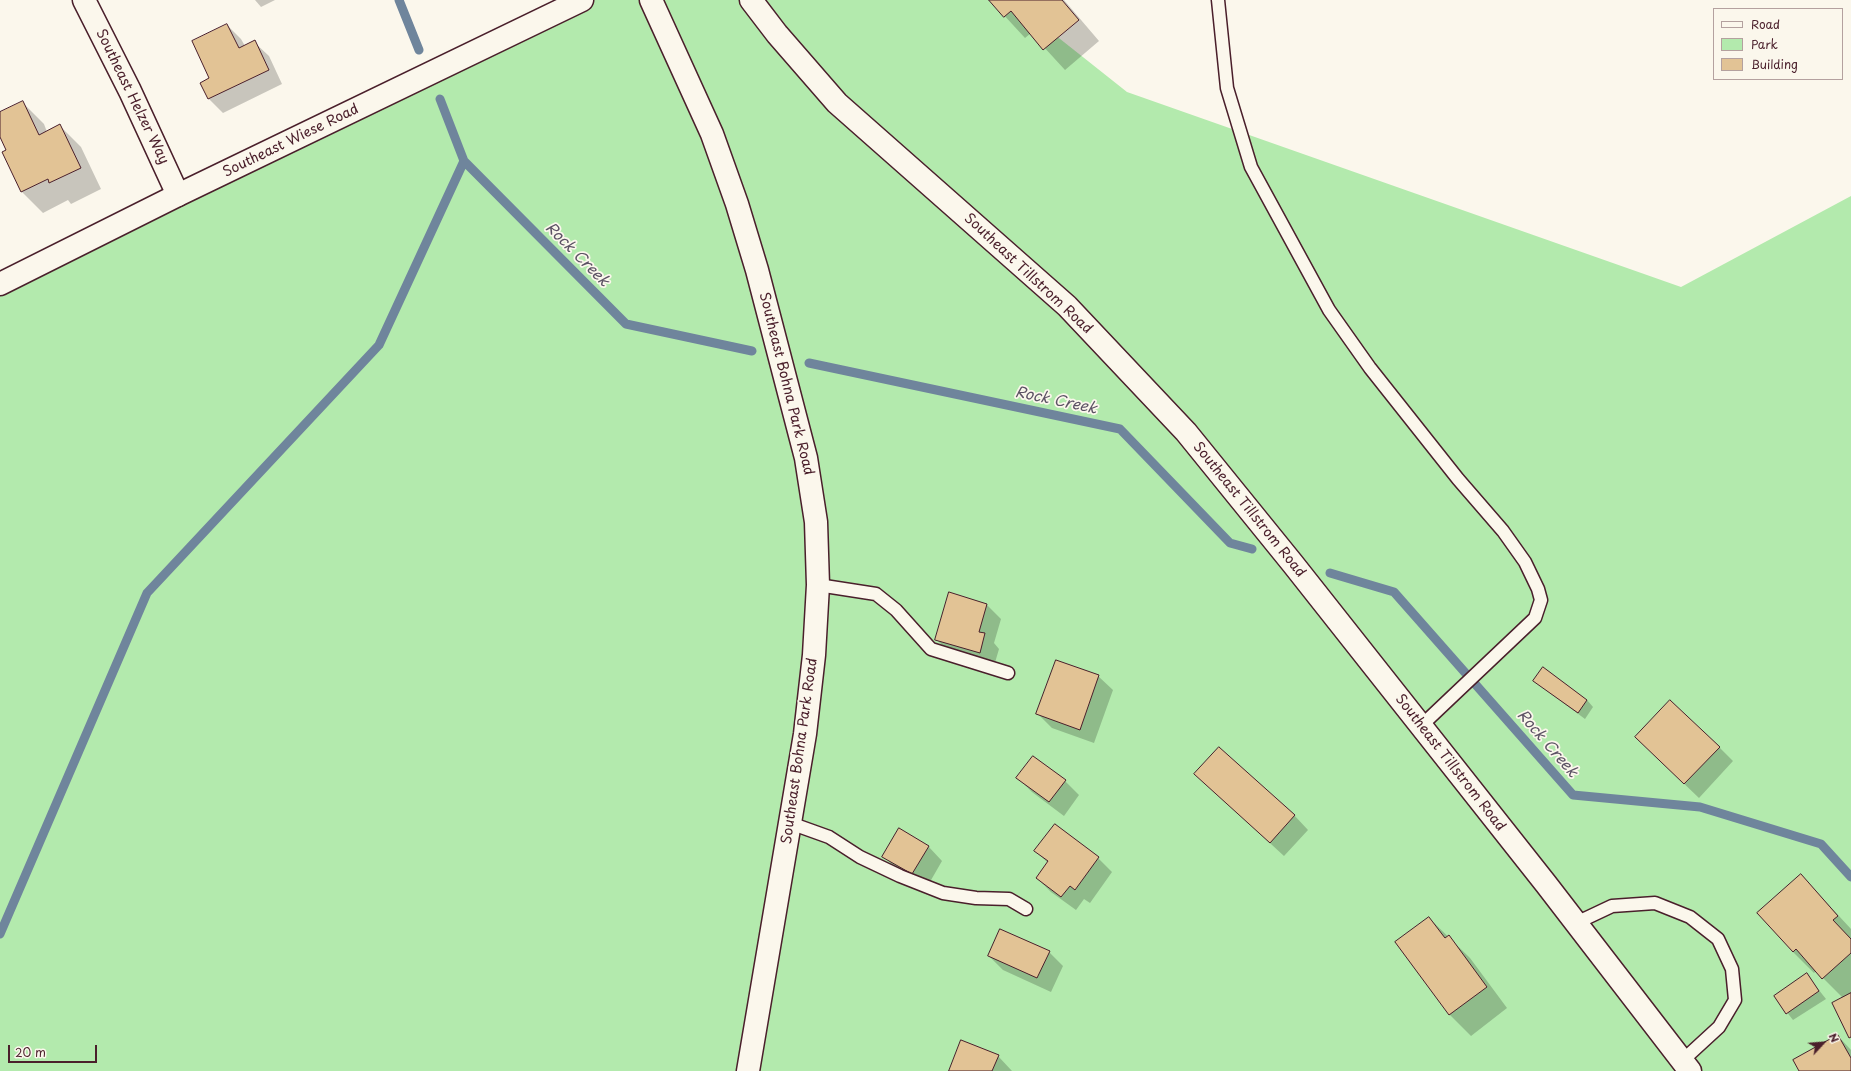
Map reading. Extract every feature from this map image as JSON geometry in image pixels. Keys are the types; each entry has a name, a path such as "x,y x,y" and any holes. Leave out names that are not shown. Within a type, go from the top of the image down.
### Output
{"street":[{"name":"Southeast Helzer Way","path":"84,0 130,91 178,195"},
{"name":"Southeast Wiese Road","path":"0,284 178,195 582,0"},
{"name":"Southeast Bohna Park Road","path":"651,0 712,134 737,204 757,270 806,458 816,522 818,585 814,655 805,734 748,1071"},
{"name":"Southeast Tillstrom Road","path":"751,0 776,34 837,103 1067,306 1186,432 1421,726 1686,1066"}],"lane":[{"path":"1218,0 1227,88 1251,167 1329,310 1370,368 1458,479 1503,531 1525,562 1541,600 1535,618 1421,726"},
{"path":"818,585 876,594 896,610 931,649 1008,673"},
{"path":"790,823 829,837 860,857 900,876 943,893 976,898 1010,899 1026,909"},
{"path":"1576,923 1612,906 1655,903 1690,917 1718,939 1732,969 1735,1000 1719,1027 1686,1066"}],"green space":[{"path":"583,0 1011,0 1127,92 1681,287 1851,196 1851,1071 0,1071 0,286"}],"building":[{"path":"989,0 1062,0 1079,20 1043,50 1011,11 1004,17"},
{"path":"227,24 239,48 255,40 269,70 208,99 200,83 209,78 192,41"},
{"path":"23,101 39,135 60,124 81,168 49,183 48,179 21,192 2,152 6,150 0,137 0,112"},
{"path":"949,592 987,604 979,632 985,633 980,653 935,640"},
{"path":"1056,660 1099,675 1080,730 1036,714"},
{"path":"1543,667 1587,700 1578,713 1533,681"},
{"path":"1670,700 1720,747 1684,784 1635,737"},
{"path":"1219,747 1295,815 1270,843 1194,774"},
{"path":"1033,756 1066,780 1049,802 1016,778"},
{"path":"1055,824 1099,857 1075,890 1070,886 1061,897 1036,878 1048,861 1034,851"},
{"path":"899,828 929,846 912,874 882,857"},
{"path":"1801,874 1838,916 1833,920 1851,939 1851,953 1822,979 1796,949 1793,952 1757,913"},
{"path":"1429,917 1445,938 1449,935 1487,987 1449,1015 1395,942"},
{"path":"1000,929 1050,951 1037,978 988,956"},
{"path":"1807,973 1819,991 1786,1014 1774,996"},
{"path":"1851,993 1851,1037 1849,1038 1832,1003"},
{"path":"1838,1035 1851,1058 1851,1071 1799,1071 1793,1060"},
{"path":"961,1040 999,1055 992,1071 949,1071"}],"waterway":[{"name":"Rock Creek","path":"399,0 419,50"},
{"name":"Rock Creek","path":"440,99 464,161 626,324 752,351"},
{"path":"0,934 147,593 379,345 464,161"},
{"name":"Rock Creek","path":"809,363 1120,429 1230,543 1252,549"},
{"name":"Rock Creek","path":"1330,573 1394,592 1573,795 1700,807 1821,844 1851,877"}]}
